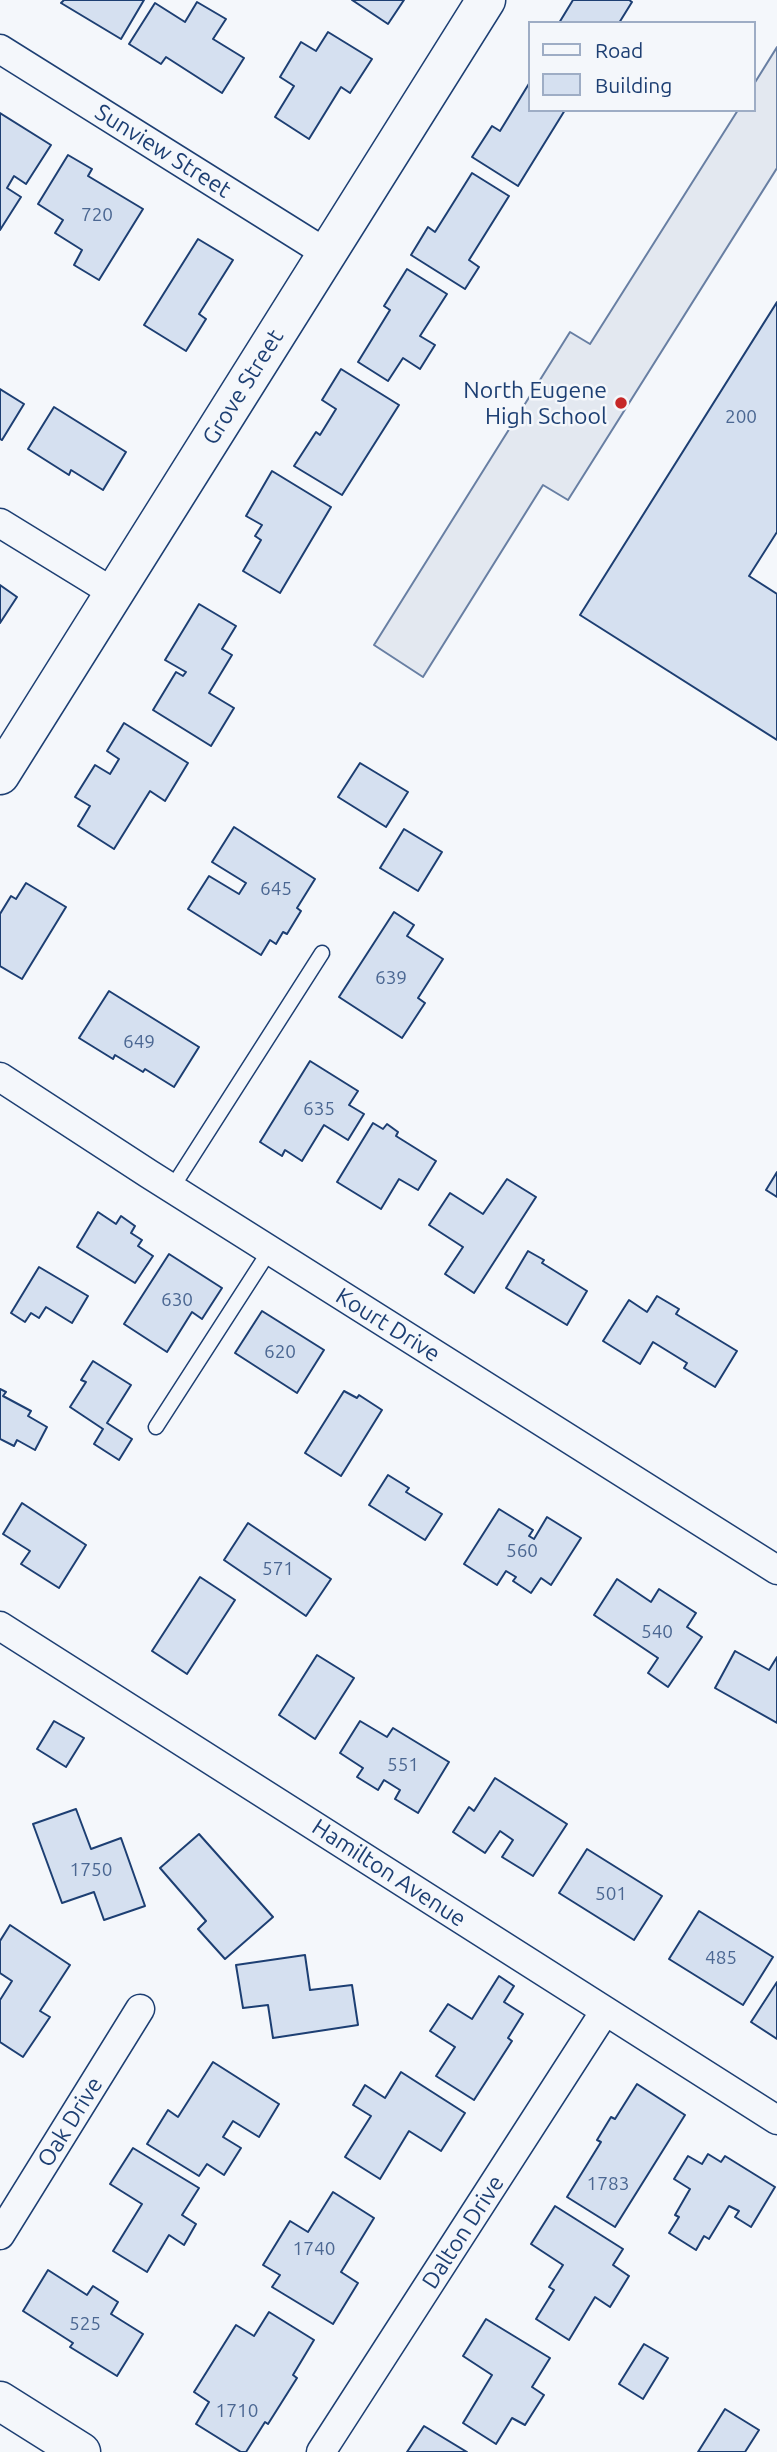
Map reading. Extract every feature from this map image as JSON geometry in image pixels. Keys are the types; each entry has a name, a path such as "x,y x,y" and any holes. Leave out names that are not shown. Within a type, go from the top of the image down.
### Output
{"street":[{"name":"Grove Street","path":"0,775 486,0"},
{"name":"Sunview Street","path":"0,49 327,253"},
{"path":"0,523 114,593"},
{"name":"Kourt Drive","path":"0,1077 777,1570"},
{"name":"Hamilton Avenue","path":"0,1626 777,2120"},
{"name":"Oak Drive","path":"0,2235 140,2009"},
{"name":"Dalton Drive","path":"321,2452 606,2011"},
{"path":"0,2401 80,2452"}],"lane":[{"path":"172,1188 322,953"},
{"path":"156,1427 270,1250"}],"shaded area":[{"path":"777,47 777,168 568,500 543,485 423,677 374,645 570,332 590,344 737,112 756,112 756,81"}],"building":[{"path":"64,0 144,0 121,39 61,3"},
{"path":"352,0 404,0 388,24"},
{"path":"573,0 632,2 620,21 560,21"},
{"path":"197,2 226,19 213,39 244,58 222,93 166,57 161,64 129,44 155,3 185,22"},
{"path":"328,32 372,59 350,93 341,87 309,139 275,117 294,86 280,77 301,42 316,51"},
{"path":"528,85 528,112 564,112 518,186 472,157 492,126 500,131"},
{"path":"0,113 51,145 26,184 14,176 7,188 21,197 0,230"},
{"path":"68,155 92,169 88,176 143,209 99,280 74,265 82,250 55,233 63,220 38,204"},
{"path":"472,173 509,196 469,260 479,267 465,289 411,255 428,227 435,232"},
{"path":"198,239 233,260 199,314 206,319 186,351 144,325"},
{"path":"407,269 447,294 420,336 435,345 420,369 403,358 388,381 358,362 390,310 384,306"},
{"path":"777,302 777,532 749,576 777,594 777,740 580,615"},
{"path":"341,369 399,405 342,495 294,466 316,432 320,435 336,409 322,400"},
{"path":"0,389 24,404 2,440 0,439"},
{"path":"54,407 126,452 103,490 71,470 69,475 28,449"},
{"path":"272,471 331,507 280,593 243,571 261,540 255,536 262,525 246,516"},
{"path":"0,585 17,597 0,623"},
{"path":"199,604 236,626 222,649 232,655 209,693 234,708 211,746 153,710 176,672 183,676 186,672 165,660"},
{"path":"124,723 188,763 165,801 150,791 114,849 78,826 90,806 75,797 95,765 110,774 119,759 107,751"},
{"path":"360,763 408,792 386,827 338,797"},
{"path":"234,827 315,879 297,908 301,911 287,934 283,932 276,944 270,940 261,955 188,909 209,876 239,894 246,883 212,862"},
{"path":"404,829 442,852 418,891 380,868"},
{"path":"26,883 66,907 22,979 0,966 0,914 11,896 16,899"},
{"path":"394,912 414,925 407,936 443,959 418,998 425,1003 402,1038 339,997"},
{"path":"109,991 199,1047 174,1087 115,1055 113,1059 79,1038"},
{"path":"310,1061 358,1091 349,1105 364,1114 348,1140 324,1125 302,1161 285,1150 282,1156 260,1142"},
{"path":"373,1123 383,1129 387,1124 398,1132 396,1136 436,1161 418,1190 399,1179 381,1209 337,1182"},
{"path":"777,1172 777,1197 766,1190"},
{"path":"507,1179 536,1197 474,1293 445,1274 463,1247 429,1225 450,1193 483,1214"},
{"path":"98,1212 116,1224 121,1216 135,1226 131,1233 142,1240 138,1246 153,1256 135,1283 77,1247"},
{"path":"528,1251 587,1291 567,1325 506,1288"},
{"path":"169,1254 222,1288 202,1319 192,1312 167,1352 124,1324"},
{"path":"39,1267 88,1296 72,1323 46,1307 39,1318 31,1313 25,1322 11,1313"},
{"path":"657,1296 679,1309 676,1314 737,1351 715,1387 684,1368 687,1363 653,1342 640,1364 603,1341 629,1300 647,1312"},
{"path":"262,1311 324,1350 297,1393 235,1353"},
{"path":"93,1361 131,1385 107,1423 132,1439 119,1460 94,1444 103,1429 70,1407 86,1382 81,1380"},
{"path":"0,1389 6,1392 3,1396 31,1411 28,1416 47,1427 35,1450 17,1440 14,1446 0,1439"},
{"path":"344,1391 357,1398 359,1395 382,1410 341,1476 305,1453"},
{"path":"388,1475 409,1488 406,1492 442,1514 425,1540 369,1505"},
{"path":"22,1503 86,1545 59,1588 21,1564 30,1551 3,1534"},
{"path":"499,1509 533,1530 529,1536 534,1539 547,1517 581,1538 551,1585 541,1578 531,1593 513,1581 516,1577 506,1571 497,1585 464,1564"},
{"path":"248,1523 331,1579 306,1616 224,1560"},
{"path":"200,1577 235,1600 187,1674 152,1651"},
{"path":"617,1579 651,1602 659,1589 696,1613 687,1627 702,1637 668,1687 648,1673 658,1658 594,1615"},
{"path":"735,1651 769,1670 777,1657 777,1723 715,1688"},
{"path":"317,1655 354,1678 315,1739 279,1715"},
{"path":"54,1721 84,1738 66,1767 37,1749"},
{"path":"360,1721 387,1737 393,1728 449,1762 418,1813 395,1799 400,1790 384,1780 378,1790 357,1777 363,1768 340,1753"},
{"path":"495,1778 567,1824 533,1876 502,1857 513,1840 500,1831 485,1853 453,1832 469,1807 474,1811"},
{"path":"76,1809 91,1849 121,1838 145,1906 104,1920 94,1892 62,1903 33,1824"},
{"path":"199,1834 273,1917 225,1959 198,1929 206,1921 160,1868"},
{"path":"587,1849 662,1896 634,1940 559,1893"},
{"path":"699,1911 773,1957 743,2005 669,1959"},
{"path":"10,1925 70,1965 40,2011 50,2017 23,2057 0,2042 0,2000 12,1981 0,1973 0,1941"},
{"path":"305,1955 310,1990 352,1985 358,2025 273,2038 268,2005 243,2008 236,1965"},
{"path":"499,1976 514,1986 504,2002 523,2014 508,2038 512,2041 474,2100 436,2076 455,2047 430,2031 448,2004 472,2019"},
{"path":"777,1982 777,2039 751,2022"},
{"path":"213,2062 279,2104 259,2137 233,2121 223,2137 241,2148 224,2175 207,2164 199,2176 147,2144 168,2110 178,2117"},
{"path":"401,2072 465,2113 441,2151 409,2131 380,2179 345,2157 371,2116 353,2105 365,2085 385,2098"},
{"path":"637,2084 685,2115 615,2227 567,2197 601,2142 597,2140 611,2117 615,2119"},
{"path":"133,2148 199,2188 182,2215 196,2224 184,2245 169,2235 147,2272 113,2251 142,2204 110,2184"},
{"path":"708,2154 721,2162 725,2156 775,2187 751,2227 735,2217 739,2211 729,2206 709,2239 704,2236 696,2250 669,2233 679,2217 675,2215 690,2189 674,2179 688,2156 702,2164"},
{"path":"333,2192 374,2218 341,2272 358,2283 333,2324 272,2287 280,2275 263,2265 290,2221 308,2232"},
{"path":"555,2206 623,2249 613,2265 629,2276 610,2307 595,2297 569,2340 536,2319 554,2290 549,2287 563,2265 531,2244"},
{"path":"48,2270 87,2295 93,2286 118,2302 111,2314 143,2334 117,2376 70,2347 73,2343 23,2311"},
{"path":"269,2312 314,2340 293,2375 297,2378 268,2424 265,2422 246,2452 241,2452 196,2424 209,2402 194,2392 236,2325 254,2336"},
{"path":"486,2319 550,2358 532,2387 544,2395 525,2425 512,2418 496,2444 463,2423 492,2375 463,2356"},
{"path":"644,2344 668,2358 643,2399 619,2384"},
{"path":"725,2409 759,2430 745,2452 698,2452"},
{"path":"424,2426 467,2452 407,2452"}],"place":[{"name":"North Eugene High School","path":"621,403"}]}
